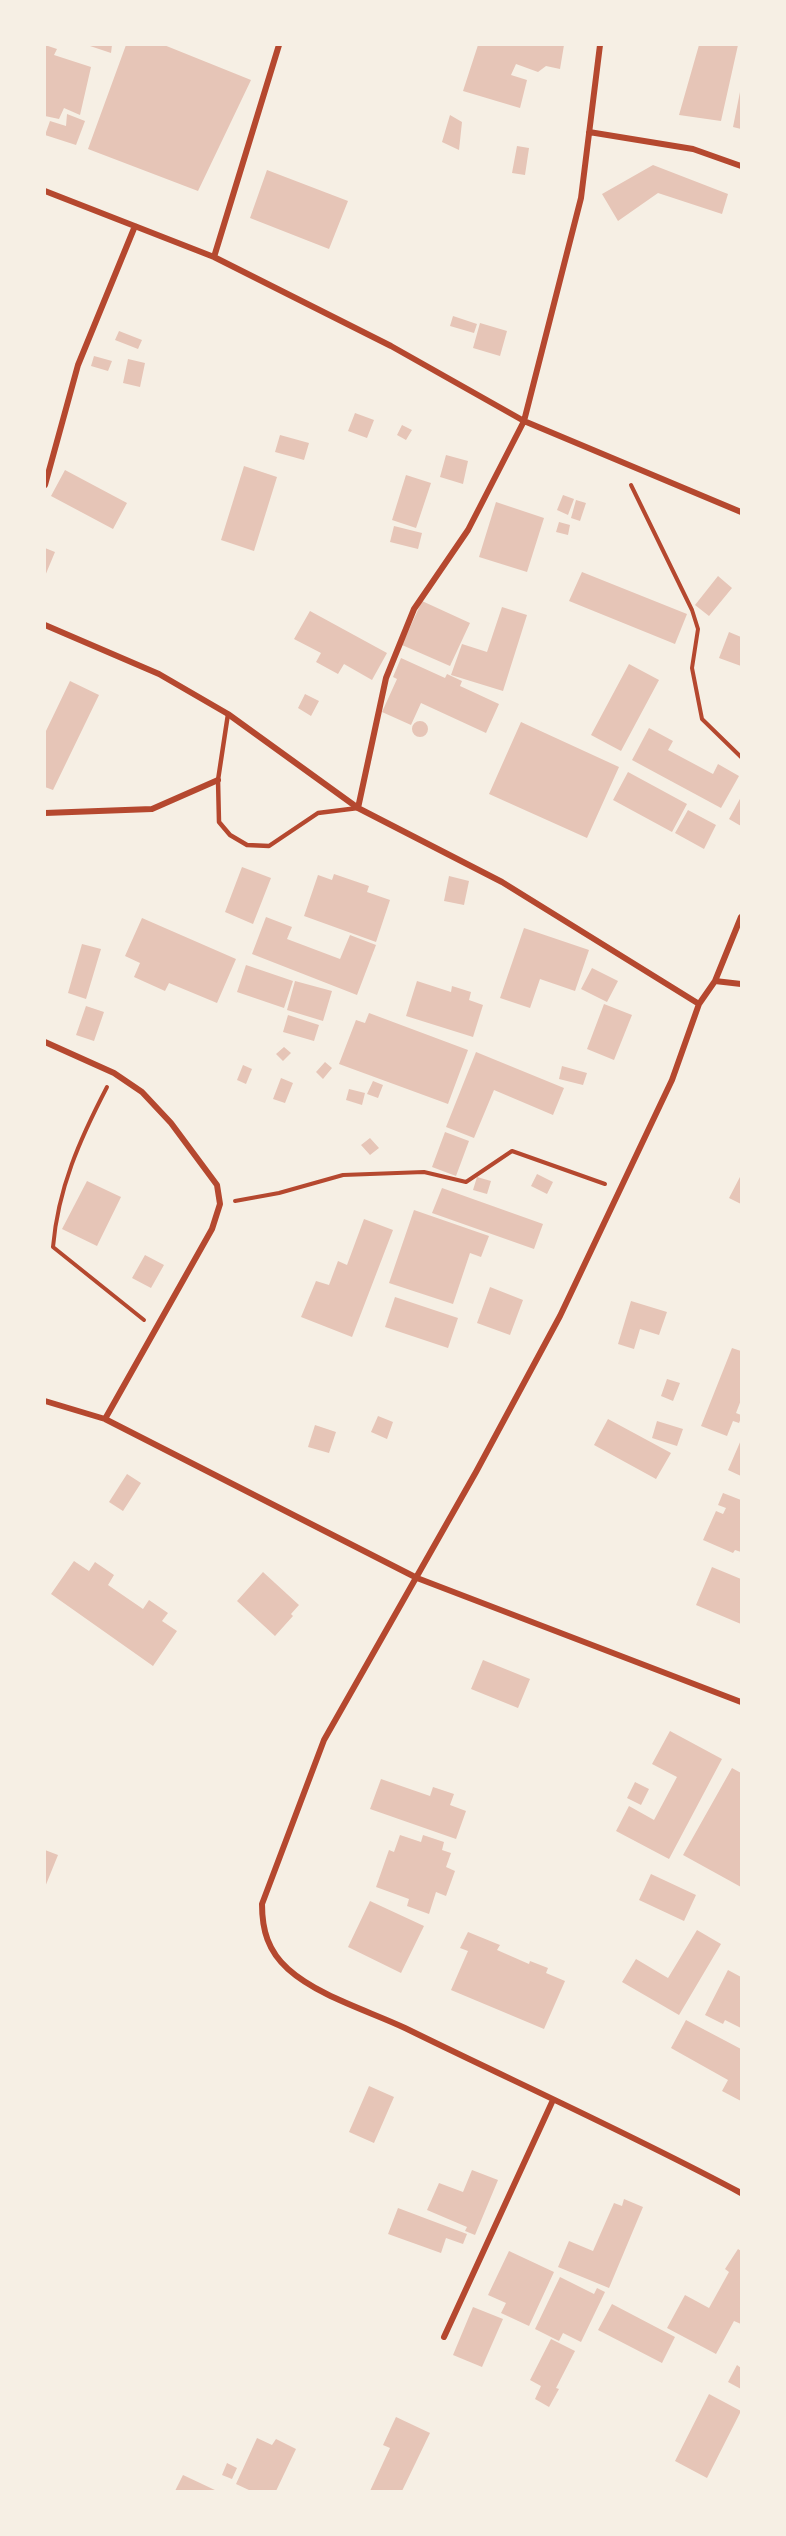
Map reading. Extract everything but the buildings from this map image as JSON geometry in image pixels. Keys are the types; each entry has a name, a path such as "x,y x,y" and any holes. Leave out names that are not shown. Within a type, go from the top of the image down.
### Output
{"street":[{"path":"214,257 279,45"},
{"path":"358,808 386,678 414,609 468,531 524,421 581,198 600,45"},
{"path":"589,132 693,149 741,166"},
{"path":"45,191 214,257 391,346 524,421 741,512"},
{"path":"45,485 78,365 135,226"},
{"path":"45,625 159,674 228,714 358,808 502,882 699,1004"},
{"path":"45,813 152,809 218,780"},
{"path":"741,917 715,981 699,1004 672,1080 560,1316 417,1578 324,1740 262,1904 262,1922 268,1943 275,1956 289,1971 319,1990 374,2013 683,2162 741,2193"},
{"path":"715,981 741,984"},
{"path":"45,1042 114,1073 142,1092 171,1123 217,1185 220,1204 212,1229 105,1419"},
{"path":"45,1401 105,1419 417,1578 741,1702"},
{"path":"444,2337 553,2100"}],"lane":[{"path":"228,714 218,780 219,822 230,835 247,845 269,846 318,813 358,808"}],"path":[{"path":"618,459 692,610 698,629 692,668 702,719 741,757"},
{"path":"114,1073 79,1142 56,1216 53,1247 156,1330"},
{"path":"220,1204 279,1193 343,1175 424,1172 466,1182 512,1151 620,1189"}]}
